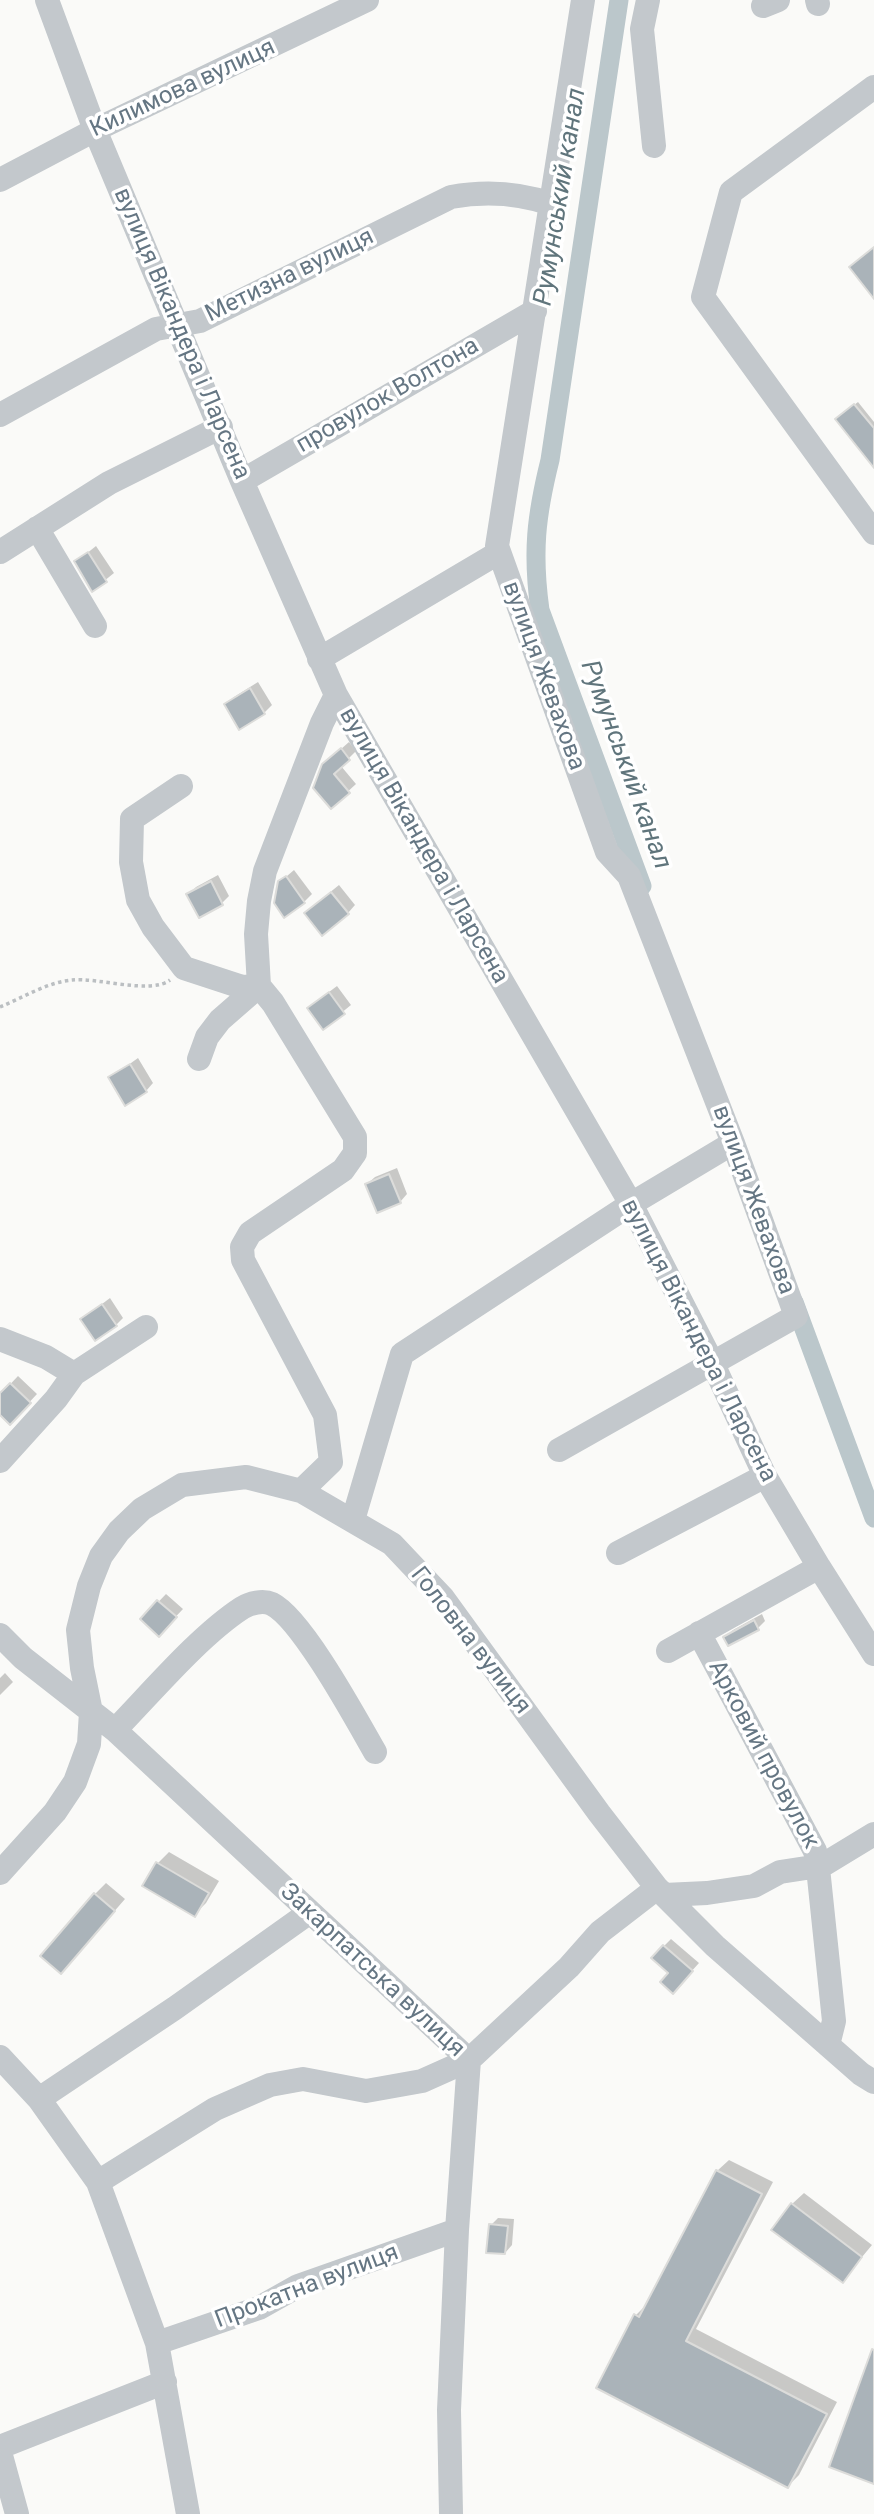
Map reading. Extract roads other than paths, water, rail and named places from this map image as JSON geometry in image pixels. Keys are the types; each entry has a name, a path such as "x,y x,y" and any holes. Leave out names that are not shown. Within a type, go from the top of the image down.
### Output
{"street":[{"name":"вулиця Вікандера і Ларсена","path":"47,0 95,130 335,695 631,1204 713,1364 765,1476 874,1654"},
{"name":"Килимова вулиця","path":"0,180 95,130 367,0"},
{"name":"вулиця Жевахова","path":"583,0 497,546 607,852 629,876 733,1143 796,1316 713,1364"},
{"path":"648,0 642,29 654,146"},
{"path":"874,87 731,192 703,297 874,533"},
{"name":"Метизна вулиця","path":"0,415 156,329 200,321 451,197 469,194 526,196 551,204"},
{"name":"провулок Волтона","path":"242,481 535,311"},
{"path":"0,552 109,483 221,427"},
{"path":"37,528 95,626"},
{"path":"319,659 498,553"},
{"path":"301,1491 331,1462 325,1415 243,1261 242,1247 250,1233 343,1171 355,1153 355,1137 273,1003 259,986 256,934 265,871 335,695"},
{"path":"181,786 132,818 131,862 138,900 153,927 184,968 243,987 259,986"},
{"path":"199,1059 206,1037 220,1020 259,986"},
{"path":"353,1520 402,1354 631,1204 733,1143"},
{"path":"0,1461 56,1399 74,1374 146,1327"},
{"path":"0,1339 46,1357 74,1374"},
{"path":"559,1450 713,1364"},
{"path":"618,1553 765,1476"},
{"name":"Головна вулиця","path":"0,1872 55,1812 75,1782 89,1744 91,1712 78,1630 89,1586 101,1556 119,1531 142,1509 182,1485 246,1477 301,1491 392,1544 443,1598 599,1813 661,1892 715,1946 861,2074 874,2082"},
{"path":"668,1651 819,1567"},
{"path":"115,1730 203,1640 243,1607 259,1602 272,1604 291,1619 376,1752"},
{"name":"Арковий провулок","path":"699,1633 815,1851 834,2021 828,2045"},
{"name":"Закарпатська вулиця","path":"0,1635 23,1658 115,1730 469,2060 457,2230 449,2410 451,2514"},
{"path":"98,2182 215,2109 270,2085 303,2079 366,2091 422,2081 469,2060 569,1967 600,1932 661,1892 707,1893 754,1886 780,1872 818,1868 874,1834"},
{"path":"38,2099 175,2008 310,1912"},
{"path":"0,2057 38,2099 98,2182 157,2343 188,2514"},
{"name":"Прокатна вулиця","path":"157,2343 259,2308 298,2286 457,2230"},
{"path":"0,2447 165,2382"},
{"path":"0,2452 17,2514"}],"waterway":[{"name":"Румунський канал","path":"619,0 550,460 541,499 536,570 540,610 642,886"},
{"name":"Румунський канал","path":"794,1302 874,1518"}]}
